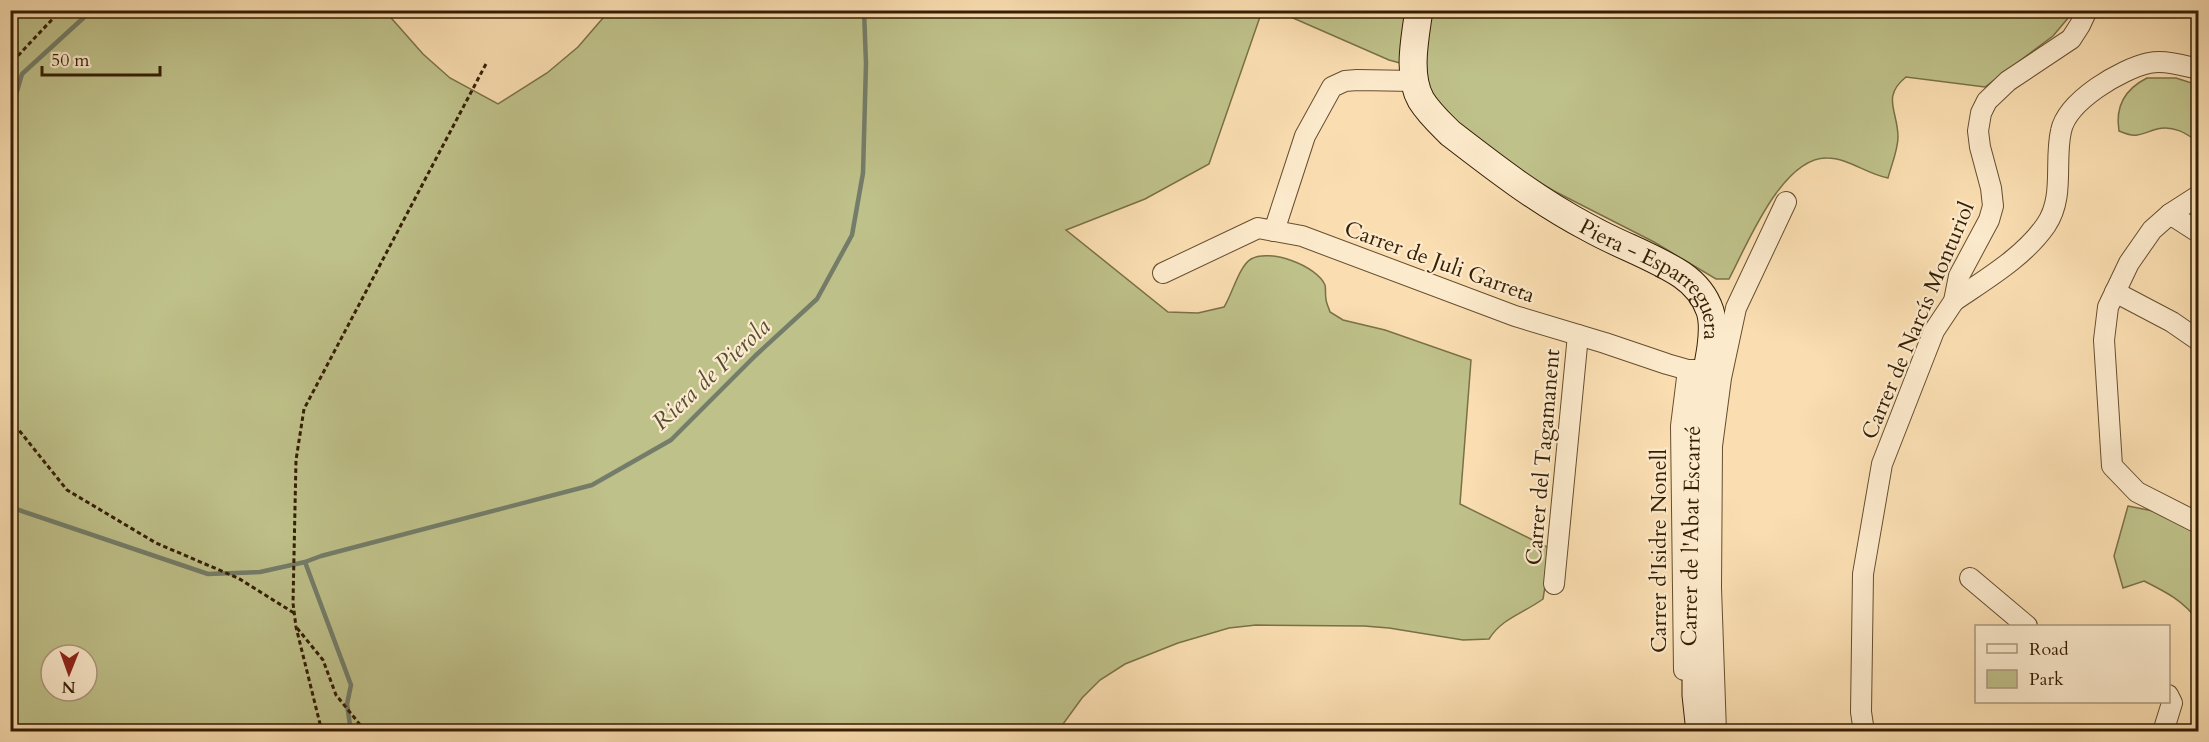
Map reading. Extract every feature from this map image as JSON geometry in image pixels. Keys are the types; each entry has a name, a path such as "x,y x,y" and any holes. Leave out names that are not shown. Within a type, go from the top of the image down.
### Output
{"main road":[{"path":"1414,68 1419,10"},
{"name":"Piera - Esparreguera","path":"1414,68 1421,100 1430,113 1450,133 1534,196 1587,228 1683,276 1724,313 1711,349 1697,370 1696,695 1700,732"}],"street":[{"name":"Carrer de Narcís Monturiol","path":"1864,732 1861,712 1863,574 1882,464 1934,331 1954,300 1959,276 1989,220 1993,206 1991,188 1980,147 1978,131 1981,113 1987,101 2008,81 2071,39 2086,10"},
{"path":"1954,300 2000,269 2046,224 2053,212 2057,195 2057,162 2061,130 2072,108 2103,86 2141,66 2164,62 2199,69"},
{"path":"1274,231 1305,136 1332,87 1345,81 1414,68"},
{"path":"2199,196 2170,214 2151,230 2141,243 2108,307 2104,340 2112,466 2137,492 2199,523"},
{"name":"Carrer de l'Abat Escarré","path":"1716,732 1711,588 1712,446 1721,378 1724,313 1786,202"},
{"path":"2170,214 2199,232"},
{"name":"Carrer de Juli Garreta","path":"1163,273 1258,228 1302,236 1515,316 1697,370"},
{"path":"2115,292 2172,322 2199,340"},
{"name":"Carrer del Tagamanent","path":"1554,584 1578,335"},
{"name":"Carrer d'Isidre Nonell","path":"1688,732 1682,632 1681,426 1697,370"},
{"path":"1970,578 2025,625"},
{"path":"2163,732 2172,703 2170,698"}],"path":[{"path":"10,68 12,62 61,10"},
{"path":"322,732 294,614 296,460 304,409 488,62"},
{"path":"10,419 67,490 156,543 238,578 294,614"},
{"path":"296,627 323,660 336,695 366,732"}],"green space":[{"path":"11,11 385,11 423,54 450,78 498,104 547,73 578,47 609,11 1262,11 1209,164 1145,199 1066,230 1168,312 1198,313 1224,307 1239,274 1251,259 1259,256 1281,257 1313,271 1320,278 1325,285 1326,301 1330,312 1343,320 1385,330 1471,360 1460,504 1551,549 1543,599 1500,626 1489,639 1463,640 1364,626 1256,625 1229,628 1178,643 1125,664 1100,680 1082,698 1058,731 11,731 10,336 12,320 11,322"},
{"path":"1277,11 2074,11 2053,36 1985,87 1906,77 1898,84 1892,98 1898,142 1888,178 1835,159 1827,158 1811,162 1795,172 1768,205 1729,279 1716,279 1654,242 1554,191 1511,165 1430,102 1426,70 1389,60"},
{"path":"2147,78 2176,78 2198,85 2198,142 2184,133 2168,128 2134,135 2119,131 2119,114 2123,100 2139,82"},
{"path":"2128,506 2163,513 2198,534 2198,621 2181,602 2144,581 2123,588 2114,556"}],"waterway":[{"path":"10,115 22,74 92,10"},
{"name":"Riera de Pierola","path":"10,507 208,574 260,572 592,485 671,440 755,356 817,299 852,235 863,173 866,64 864,10"},
{"name":"Riera de Pierola","path":"1594,10 1612,15 1622,10"},
{"path":"10,301 13,319 10,327"},
{"path":"305,562 351,685 347,704 351,732"}]}
